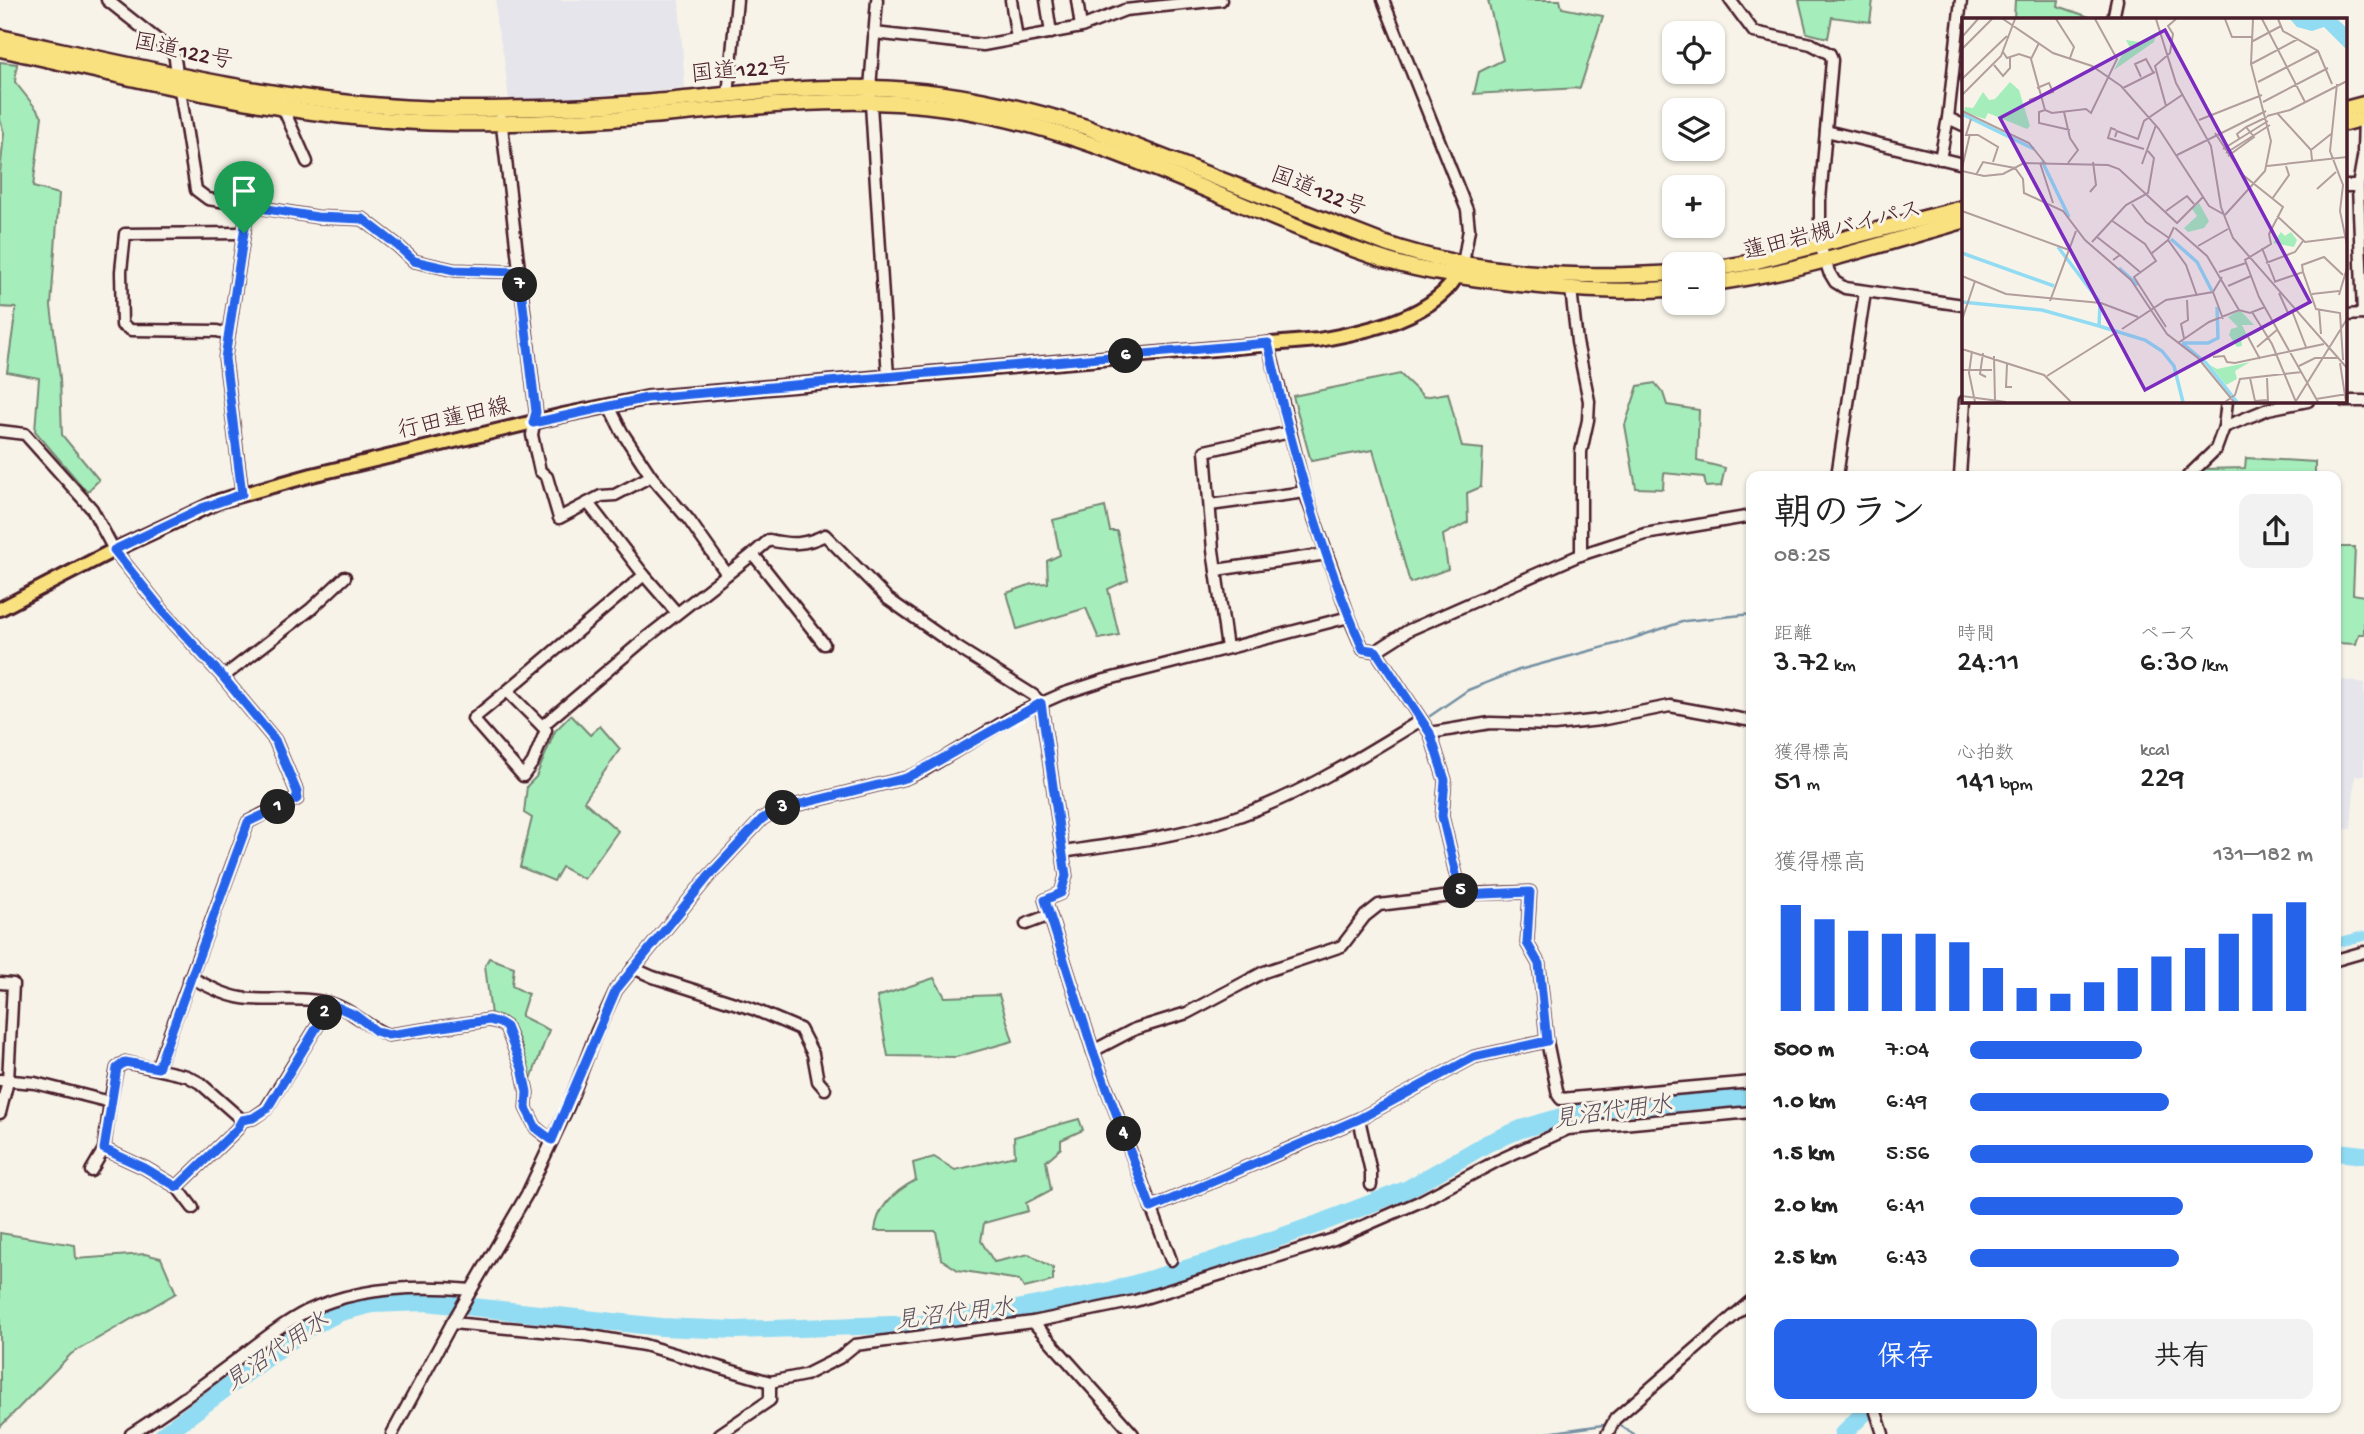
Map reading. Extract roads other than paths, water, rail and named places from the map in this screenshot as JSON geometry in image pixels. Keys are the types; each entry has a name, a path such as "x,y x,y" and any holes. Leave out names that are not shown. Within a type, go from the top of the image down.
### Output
{"highway":[{"name":"国道122号","path":"0,37 284,108 394,120 501,116 636,117 870,94"},
{"name":"国道122号","path":"0,49 179,82 237,87 333,101 448,109 501,116 796,89 979,100 1086,127 1386,244 1460,270"},
{"path":"2346,109 2364,104"},
{"path":"2346,123 2364,117"},
{"name":"蓮田岩槻バイパス","path":"1725,267 1962,208"},
{"name":"蓮田岩槻バイパス","path":"1725,281 1825,260 1962,222"},
{"path":"1460,270 1571,276 1662,274"},
{"path":"1460,270 1571,289 1662,289"}],"main road":[{"name":"行田蓮田線","path":"0,609 202,508 242,494 533,423 647,398 1318,340 1347,335 1416,312 1435,301 1460,270"}],"street":[{"path":"107,0 174,53 196,190 208,199 317,217 363,219 414,261 454,270 519,272"},
{"path":"728,96 737,0"},
{"path":"877,0 870,94 888,377"},
{"path":"1011,0 1017,39"},
{"path":"1046,0 1051,33"},
{"path":"1077,0 1081,27"},
{"path":"874,33 984,45 1081,27 1125,10 1221,0"},
{"path":"1383,0 1467,210 1469,229 1460,270"},
{"path":"1730,0 1754,32 1811,44 1830,54 1832,60 1820,200 1820,244 1835,282 1845,288 1865,292 1962,305"},
{"path":"1940,159 1948,118 1961,0"},
{"path":"2113,18 2117,0"},
{"path":"284,108 307,162"},
{"path":"501,116 536,412 532,435 540,471 547,477 559,518 601,496 615,495 651,476"},
{"path":"2346,316 2364,314 2358,186 2364,152 2364,117"},
{"path":"1948,118 1962,125"},
{"path":"1826,131 1962,164"},
{"path":"2346,186 2358,186"},
{"path":"242,494 225,358 248,206"},
{"path":"228,334 217,331 131,330 122,325 121,271 125,234 244,233"},
{"path":"1571,289 1577,342 1589,401 1581,452 1581,555"},
{"path":"1838,471 1865,292"},
{"path":"1268,343 1305,492 1363,649 1376,651 1409,630 1581,555 1645,534 1746,517"},
{"path":"2346,401 2364,401"},
{"path":"1960,471 1965,402"},
{"path":"2194,471 2213,454 2224,427 2227,402"},
{"path":"2224,427 2268,409 2299,402"},
{"path":"609,406 622,432 651,476 689,520 727,574"},
{"path":"0,431 26,434 92,509 114,550 275,740 297,792 297,799 248,822 158,1068"},
{"path":"1227,648 1216,570 1205,451 1290,432"},
{"path":"1210,505 1305,492"},
{"path":"588,503 677,613"},
{"path":"542,726 769,540 798,545 825,535 888,599 955,646 1033,695 1041,703 1066,876 1061,893 1045,900 1093,1051 1171,1260"},
{"path":"753,554 824,643"},
{"path":"1216,570 1327,554"},
{"path":"508,691 547,730 533,762 523,776 472,719 645,575"},
{"path":"223,677 311,609 345,577"},
{"path":"392,1434 527,1194 616,990 708,877 762,819 776,810 906,778 1041,703 1105,680 1349,617"},
{"path":"1376,651 1430,733 1445,780 1442,816 1461,895"},
{"path":"1430,733 1490,723 1554,725 1600,720 1670,705 1746,720"},
{"path":"1062,852 1148,840 1230,820 1270,804 1313,782 1376,748 1420,720"},
{"path":"1093,1051 1135,1030 1187,1013 1264,972 1342,946 1364,916 1379,905 1461,895 1530,892 1527,943 1539,964 1547,1041 1558,1096 1562,1099 1746,1083"},
{"path":"1026,924 1050,915"},
{"path":"2341,959 2364,952"},
{"path":"633,968 753,1009 800,1029 813,1054 818,1081 825,1089"},
{"path":"190,978 227,995 331,1004 355,1015 376,1031 388,1035 489,1020 500,1023 506,1027 522,1068 527,1092 526,1108 532,1122 552,1140"},
{"path":"0,983 13,984 5,1030 0,1114"},
{"path":"242,1120 253,1118 267,1109 331,1004"},
{"path":"1151,1208 1359,1119 1474,1057 1547,1041"},
{"path":"91,1171 104,1149 117,1068 125,1062 187,1076 200,1083 242,1120"},
{"path":"4,1080 35,1083 110,1102"},
{"path":"454,1321 585,1335 643,1345 770,1382 805,1375 839,1358 855,1345 1033,1322 1135,1301 1334,1238 1419,1202 1497,1161 1568,1129 1746,1113"},
{"path":"1359,1119 1371,1172 1371,1185"},
{"path":"177,1187 237,1129 242,1120"},
{"path":"104,1149 177,1187 193,1208"},
{"path":"131,1434 228,1366 275,1329 310,1310 351,1297 406,1287 470,1292"},
{"path":"1607,1434 1615,1419 1746,1305"},
{"path":"1033,1322 1133,1434"},
{"path":"720,1434 770,1400 770,1382"},
{"path":"1876,1413 1883,1434"}],"waterway":[{"path":"1430,716 1468,690 1519,670 1619,643 1685,621 1746,615"},
{"name":"見沼代用水","path":"2341,942 2364,936"},
{"name":"見沼代用水","path":"164,1434 306,1329 341,1312 372,1304 426,1302 661,1327 736,1330 921,1324 1001,1312 1114,1290 1206,1263 1406,1190 1488,1143 1521,1129 1565,1116 1608,1108 1746,1096"},
{"path":"2341,1153 2364,1155"},
{"path":"1843,1434 1864,1413"},
{"path":"1540,1434 1603,1425"},
{"path":"1621,1426 1634,1434"}]}
